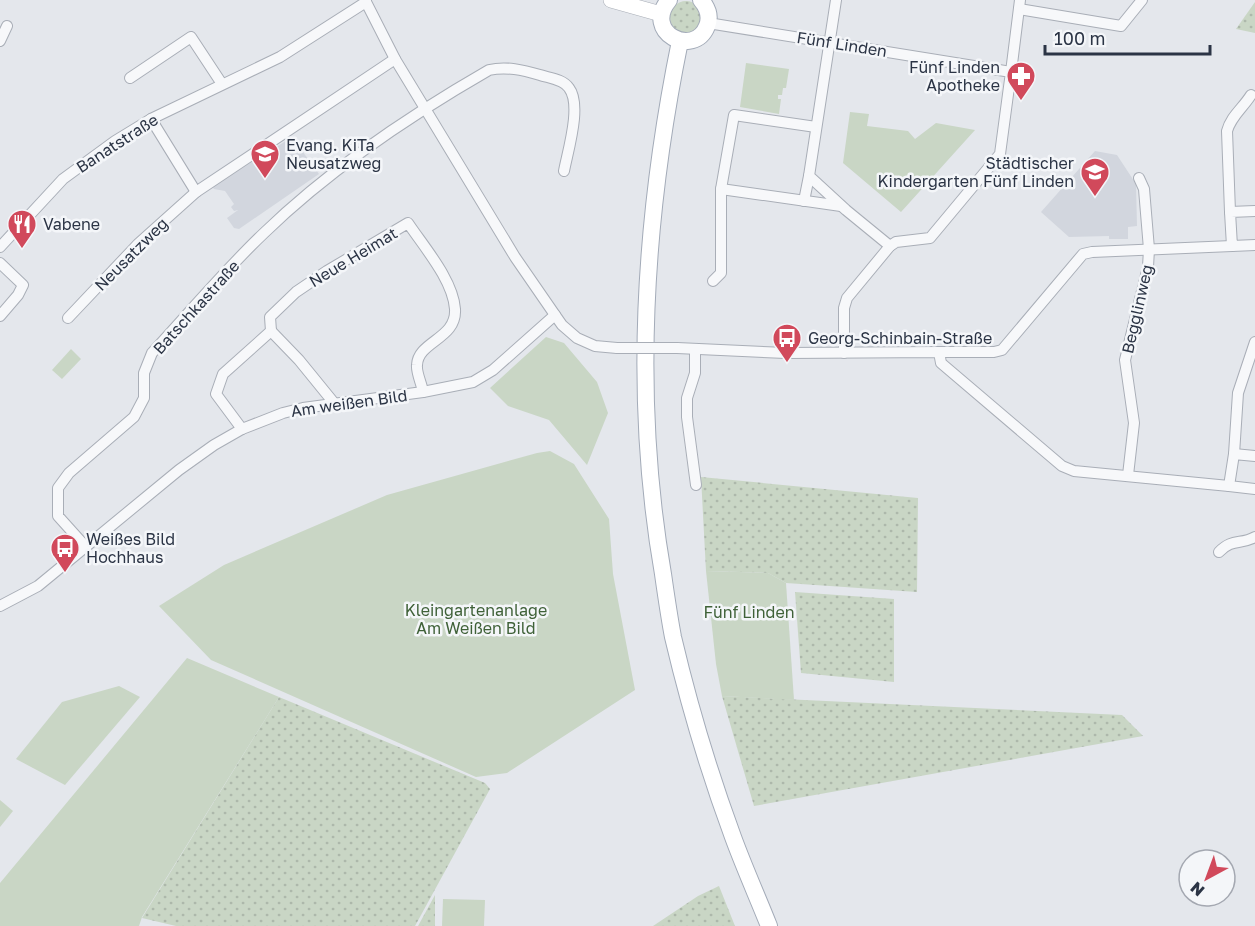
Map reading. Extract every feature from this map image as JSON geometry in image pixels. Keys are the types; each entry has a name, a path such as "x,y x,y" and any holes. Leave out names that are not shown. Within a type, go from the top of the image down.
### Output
{"main road":[{"path":"611,0 665,7 664,28 668,34 680,41 695,39 701,35 708,23 707,8 701,0"},
{"path":"680,41 660,151 649,244 644,374 647,450 654,526 673,635 701,742 733,837 769,926"}],"street":[{"path":"804,201 836,0"},
{"path":"844,353 844,308 847,298 890,246 896,242 930,238 1000,154 1019,4 1121,26 1142,0"},
{"path":"365,1 395,59 515,257 569,332 595,345 617,348 844,353 994,352 1002,350 1083,254 1255,245"},
{"name":"Banatstraße","path":"0,247 63,179 115,141 151,119 280,57 365,1"},
{"name":"Fünf Linden","path":"708,23 1011,72"},
{"path":"0,41 7,26"},
{"path":"130,78 190,37 222,84"},
{"name":"Neusatzweg","path":"68,318 138,243 196,192 395,59"},
{"name":"Batschkastraße","path":"85,546 58,516 58,488 69,473 134,417 144,398 144,373 152,353 264,233 332,173 424,107 489,70 499,67 558,80 568,86 573,96 575,112 564,171"},
{"path":"1232,246 1227,131 1230,120 1245,105 1251,95"},
{"path":"713,281 722,273 721,189 734,115 816,127"},
{"path":"151,119 196,192"},
{"path":"809,176 890,246"},
{"path":"1139,178 1144,189 1149,249"},
{"path":"721,189 841,206"},
{"path":"1230,212 1255,211"},
{"name":"Neue Heimat","path":"242,429 216,394 223,374 271,331 270,317 296,292 408,223 446,280 455,309 454,322 448,332 420,355 417,365 423,392"},
{"name":"Begglinweg","path":"1128,475 1134,423 1125,360 1148,267 1149,249"},
{"path":"0,263 23,285 18,295 0,316"},
{"name":"Am weißen Bild","path":"0,606 38,586 179,470 214,445 242,429 283,413 423,392 473,382 494,370 555,315"},
{"path":"271,331 299,360 334,404"},
{"path":"1229,486 1234,454 1238,393 1255,342"},
{"path":"696,350 695,373 687,398 696,484"},
{"path":"939,352 941,363 1062,466 1074,471 1255,489"},
{"path":"1234,454 1255,456"},
{"path":"1219,552 1226,544 1255,537"}],"shaded area":[{"name":"Evang. KiTa Neusatzweg","path":"292,137 319,174 239,229 234,228 227,218 238,210 234,211 231,207 234,204 225,191 214,189 211,185 249,160 253,162"},
{"name":"Städtischer Kindergarten Fünf Linden","path":"1095,151 1117,155 1136,184 1137,226 1128,227 1128,239 1109,239 1109,236 1069,237 1041,212"}],"green space":[{"path":"686,1 697,6 702,17 697,28 686,33 675,28 670,17 675,6"},
{"path":"1255,2 1255,33 1236,29"},
{"path":"746,63 789,69 786,88 783,88 782,95 778,95 778,99 781,99 779,114 740,107"},
{"path":"850,112 869,114 867,126 908,131 915,139 936,123 975,130 901,212 843,163"},
{"path":"546,337 564,343 597,382 608,413 587,465 549,420 508,406 490,388"},
{"path":"71,349 81,359 62,379 52,370"},
{"name":"Kleingartenanlage Am Weißen Bild","path":"550,451 574,464 609,519 613,574 635,690 507,773 476,777 211,660 159,606 224,565 387,495"},
{"path":"701,477 918,498 917,592 786,583 768,573 706,571"},
{"name":"Fünf Linden","path":"706,571 768,573 786,583 794,700 722,696 716,664"},
{"path":"795,592 894,599 894,682 801,673"},
{"path":"187,658 279,697 142,917 139,926 0,926 0,883"},
{"path":"119,686 140,697 65,785 16,759 62,702"},
{"path":"722,696 1122,715 1143,736 754,806"},
{"path":"279,697 485,783 490,789 415,926 176,926 142,918"},
{"path":"0,800 13,811 0,827"},
{"path":"719,886 735,926 653,926 698,896"},
{"path":"435,895 435,926 418,926"},
{"path":"443,899 485,900 484,926 442,926"}],"place":[{"name":"Fünf Linden Apotheke","path":"1021,102"},
{"name":"Evang. KiTa Neusatzweg","path":"265,180"},
{"name":"Städtischer Kindergarten Fünf Linden","path":"1095,198"},
{"name":"Vabene","path":"22,250"},
{"name":"Georg-Schinbain-Straße","path":"787,364"},
{"name":"Weißes Bild Hochhaus","path":"65,574"}]}
